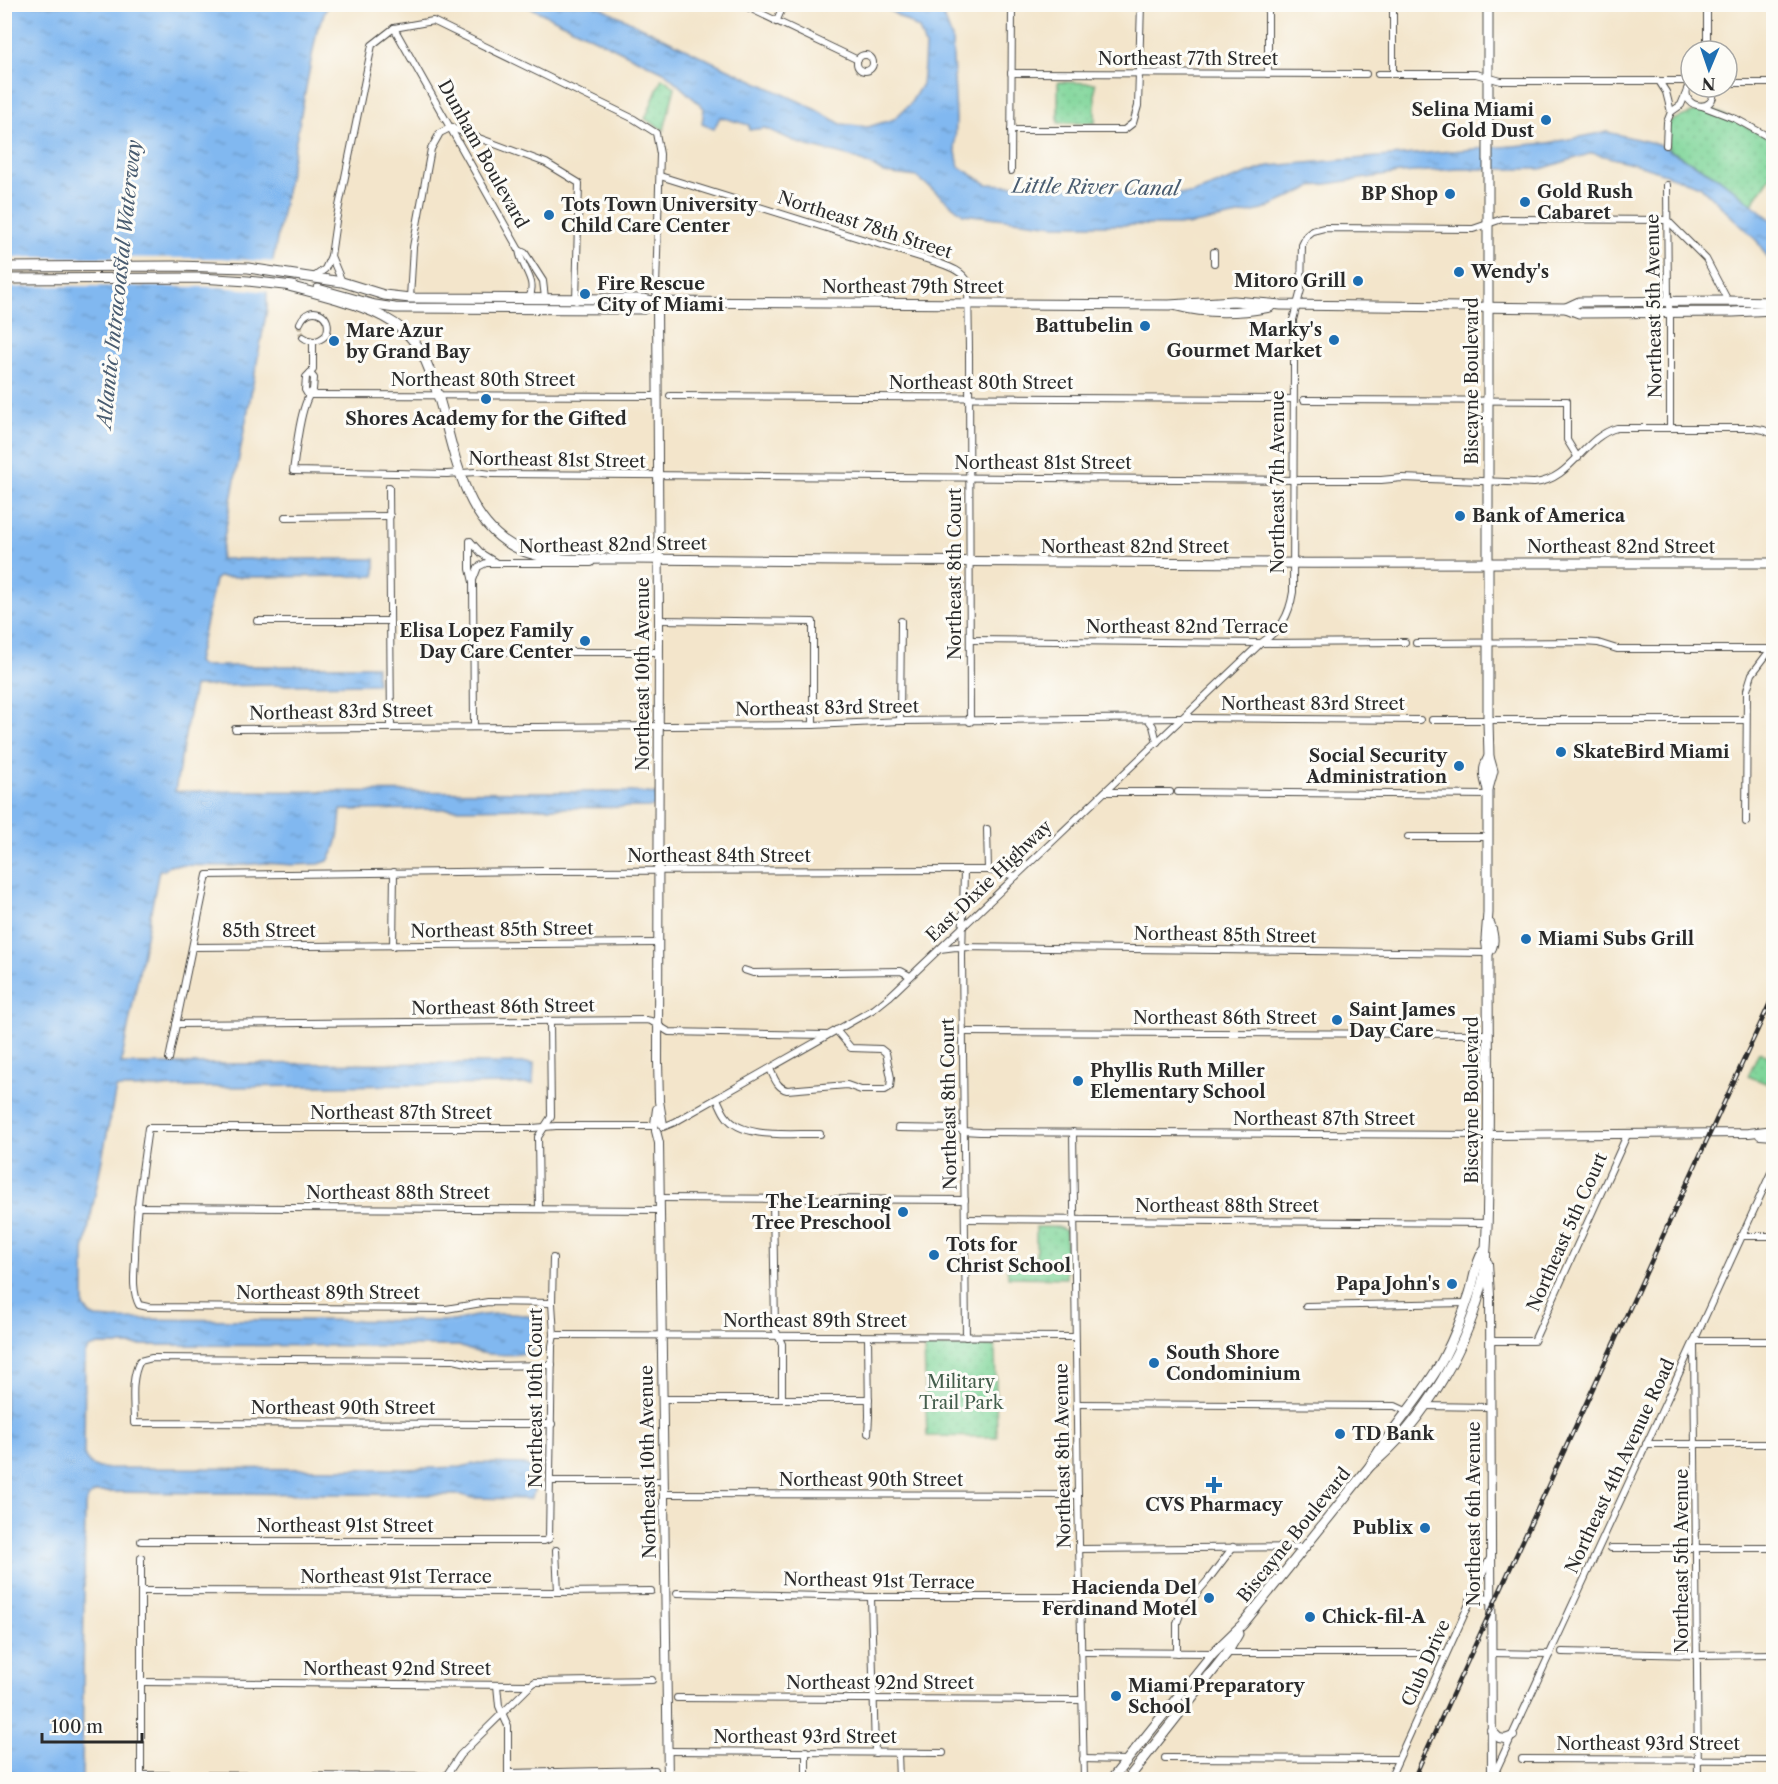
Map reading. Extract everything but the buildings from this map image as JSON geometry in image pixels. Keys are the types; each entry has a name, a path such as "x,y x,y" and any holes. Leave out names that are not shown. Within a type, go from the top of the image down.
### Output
{"main road":[{"name":"Biscayne Boulevard","path":"1370,1466 1389,1451 1424,1406 1452,1363 1471,1321 1485,1271 1488,1223 1488,953 1493,948 1494,939 1488,920 1488,792 1485,780 1485,763 1489,757 1488,4"},
{"name":"Northeast 79th Street","path":"4,267 199,266 314,277 342,282 384,295 410,298 969,304 1169,304 1234,301 1281,305 1566,308 1580,313 1773,310"},
{"path":"4,279 200,278 248,281 289,286 331,295 383,316 401,328 423,353 439,395 471,500 495,534 526,552 547,557 609,558"},
{"path":"331,295 334,289 338,288 362,295 384,295"},
{"name":"Northeast 79th Street","path":"331,295 387,308 643,309 657,302"},
{"name":"Northeast 79th Street","path":"1566,308 1578,302 1773,303"},
{"name":"Northeast 82nd Street","path":"609,558 1293,564 1773,563"},
{"name":"Biscayne Boulevard","path":"1111,1779 1213,1653 1244,1624 1370,1466 1382,1444 1408,1412 1445,1355 1467,1303 1478,1261 1486,1248"},
{"name":"Northeast 6th Avenue","path":"1486,1248 1490,1295 1492,1779"},
{"path":"1471,1599 1481,1596 1491,1602"},
{"name":"Biscayne Boulevard","path":"1127,1779 1227,1653 1244,1624"},
{"path":"1491,1730 1499,1738 1513,1736"}],"street":[{"path":"741,4 858,60"},
{"path":"776,21 784,4"},
{"path":"1011,171 1012,4"},
{"path":"1011,130 1124,130 1133,123 1138,106 1141,4"},
{"path":"1268,4 1268,74"},
{"path":"1393,4 1393,74"},
{"path":"1707,4 1707,39"},
{"name":"Northeast 10th Avenue","path":"394,28 433,21 634,119 656,133 660,154 656,269 659,560 658,1143 668,1779"},
{"path":"314,277 323,271 331,256 340,198 372,45 394,28"},
{"name":"Dunham Boulevard","path":"394,28 452,127 519,250 520,259 532,282 529,298"},
{"name":"Northeast 77th Street","path":"1011,73 1366,74"},
{"path":"1378,74 1476,74 1501,81 1678,82"},
{"path":"1659,81 1666,92 1671,112"},
{"path":"1739,82 1773,83"},
{"path":"1682,105 1684,99"},
{"path":"1689,99 1694,104"},
{"path":"1702,106 1706,105 1709,99"},
{"path":"1716,99 1719,113"},
{"path":"1666,146 1667,122 1671,112 1682,105 1694,104 1736,119 1773,140"},
{"path":"410,298 413,247 431,149 440,132 452,127 546,163 579,183 576,309"},
{"name":"Northeast 78th Street","path":"660,176 951,267 967,279 969,304"},
{"name":"Northeast 5th Avenue","path":"1667,185 1670,428"},
{"path":"1488,224 1502,219 1667,220 1707,259 1728,301"},
{"name":"Northeast 7th Avenue","path":"1292,602 1293,320 1301,290 1302,245 1307,235 1324,228 1473,229 1488,224"},
{"path":"519,250 525,253 543,281 545,298"},
{"path":"1214,252 1214,263"},
{"path":"331,256 342,282"},
{"name":"Northeast 8th Court","path":"969,304 970,722"},
{"path":"300,323 302,318 310,312 320,313 327,320 328,330 323,338 313,341 303,337"},
{"path":"309,395 314,390 314,378 310,373 313,370 313,341"},
{"name":"Northeast 80th Street","path":"309,395 658,396"},
{"name":"Northeast 81st Street","path":"309,395 298,431 293,471 658,476 1293,480 1402,478 1534,483 1546,482 1560,475 1599,438 1611,430 1623,428 1759,428 1773,434"},
{"name":"Northeast 80th Street","path":"670,396 1293,399"},
{"path":"1304,400 1567,400 1567,440 1578,458"},
{"path":"389,487 391,727"},
{"path":"285,517 390,516"},
{"name":"Northeast 82nd Street","path":"472,582 470,541 482,554 497,563"},
{"name":"Northeast 82nd Street","path":"472,582 476,571 486,563 589,564 609,558"},
{"path":"472,582 474,726"},
{"name":"East Dixie Highway","path":"659,1127 675,1122 717,1099 874,1009 1261,643 1276,633 1292,602"},
{"path":"659,620 813,622 813,725"},
{"path":"257,621 390,621"},
{"path":"900,721 901,621"},
{"name":"Northeast 82nd Terrace","path":"970,640 1405,642"},
{"path":"1416,643 1584,642 1598,643 1617,649 1772,647"},
{"path":"1746,822 1746,694 1749,680 1772,647"},
{"path":"473,652 659,652"},
{"name":"Northeast 83rd Street","path":"235,729 813,725 900,721 1183,718 1420,720"},
{"path":"1148,719 1153,726 1157,742"},
{"path":"1432,720 1746,720"},
{"path":"1105,792 1170,792"},
{"path":"1178,792 1488,792"},
{"path":"987,829 988,870"},
{"path":"1408,837 1488,837"},
{"name":"Northeast 8th Court","path":"964,870 962,947 966,1337"},
{"name":"Northeast 84th Street","path":"394,872 988,870 1016,876"},
{"path":"169,1059 207,875 394,872 393,946"},
{"name":"Northeast 85th Street","path":"346,946 658,943"},
{"name":"85th Street","path":"193,946 346,946"},
{"name":"Northeast 85th Street","path":"940,949 962,947 1488,953"},
{"path":"744,970 753,973 901,971 910,976"},
{"name":"Northeast 86th Street","path":"176,1024 646,1020 669,1032 827,1036"},
{"path":"538,1209 538,1137 550,1117 550,1021"},
{"path":"770,1069 782,1089 787,1090 847,1084 861,1090 885,1090 890,1087 891,1078 886,1053 881,1049 851,1048 836,1030"},
{"name":"Northeast 86th Street","path":"963,1032 1488,1034"},
{"path":"717,1099 726,1117 745,1129 760,1133 820,1134"},
{"name":"Northeast 87th Street","path":"137,1207 148,1128 659,1127"},
{"name":"Northeast 87th Street","path":"898,1128 959,1129 963,1131 1488,1135 1749,1133 1773,1130"},
{"name":"Northeast 8th Avenue","path":"1073,1132 1084,1779"},
{"name":"Northeast 87th Street","path":"1749,1133 1773,1136"},
{"name":"Northeast 5th Court","path":"1490,1341 1534,1341 1627,1135"},
{"name":"Northeast 4th Avenue Road","path":"1492,1779 1773,1166"},
{"path":"659,1198 965,1200"},
{"path":"773,1199 775,1329 782,1344 782,1399"},
{"name":"Northeast 88th Street","path":"137,1207 659,1210"},
{"name":"Northeast 89th Street","path":"137,1207 134,1282 135,1297 139,1305 148,1307 446,1309 476,1303 552,1303"},
{"name":"Northeast 88th Street","path":"966,1219 1488,1223"},
{"path":"1741,1236 1773,1236"},
{"name":"Northeast 10th Court","path":"549,1539 554,1335 553,1258"},
{"path":"1306,1306 1467,1303"},
{"name":"Northeast 89th Street","path":"554,1335 1075,1337"},
{"path":"868,1337 868,1433"},
{"path":"1694,1341 1773,1341"},
{"name":"Northeast 5th Avenue","path":"1694,1341 1698,1779"},
{"name":"Northeast 90th Street","path":"552,1365 480,1366 454,1360 152,1358 140,1361 134,1371 134,1423 552,1424"},
{"path":"662,1399 869,1399"},
{"path":"1078,1404 1395,1406 1408,1412"},
{"path":"1424,1406 1490,1407"},
{"path":"1646,1444 1773,1444"},
{"path":"551,1481 664,1481"},
{"name":"Northeast 90th Street","path":"664,1494 1078,1495"},
{"name":"Northeast 91st Street","path":"141,1541 532,1541 549,1539"},
{"path":"1177,1653 1177,1623 1181,1612 1233,1547"},
{"path":"1079,1549 1306,1547"},
{"path":"1611,1548 1773,1548"},
{"path":"556,1550 558,1592"},
{"path":"141,1558 141,1777 444,1778 460,1755 531,1685"},
{"name":"Club Drive","path":"1389,1779 1490,1558"},
{"name":"Northeast 91st Terrace","path":"141,1591 651,1591"},
{"name":"Northeast 91st Terrace","path":"677,1593 871,1597 1080,1597"},
{"path":"871,1597 875,1753"},
{"path":"1081,1652 1213,1653"},
{"path":"1562,1652 1773,1654"},
{"path":"1227,1653 1446,1653"},
{"path":"1491,1653 1550,1653"},
{"name":"Northeast 92nd Street","path":"141,1682 531,1685 535,1682 652,1680"},
{"path":"497,1685 499,1706 508,1726 508,1776 655,1770"},
{"name":"Northeast 92nd Street","path":"677,1698 1082,1700"},
{"name":"Northeast 93rd Street","path":"668,1751 943,1753"},
{"path":"806,1751 806,1779"},
{"path":"898,1753 899,1779"},
{"path":"1165,1758 1398,1759"},
{"path":"1083,1759 1126,1760"},
{"name":"Northeast 93rd Street","path":"1522,1759 1773,1760"}],"green space":[{"path":"662,78 675,87 664,130 645,119"},
{"path":"1058,82 1095,83 1095,123 1058,123"},
{"path":"1708,107 1773,140 1773,173 1752,204 1719,178 1668,149 1667,122"},
{"path":"1759,1052 1773,1058 1773,1086 1748,1076"},
{"path":"1036,1227 1058,1227 1066,1231 1066,1278 1008,1277 1007,1263 1036,1263"},
{"name":"Military Trail Park","path":"995,1346 997,1437 927,1436 924,1347"}],"water":[{"name":"Atlantic Intracoastal Waterway","path":"5,5 328,5 317,30 267,292 267,309 220,559 375,559 375,576 219,577 215,580 197,662 202,666 376,666 377,684 194,686 175,791 637,792 656,794 656,804 653,807 341,810 335,848 328,861 319,864 169,865 165,870 159,870 121,1064 534,1063 533,1084 116,1088 84,1251 84,1307 90,1315 112,1319 453,1321 480,1315 513,1314 534,1320 540,1335 532,1350 522,1354 506,1355 482,1353 459,1346 99,1345 89,1348 85,1354 84,1455 86,1460 99,1468 404,1469 461,1467 478,1463 522,1464 530,1468 534,1492 530,1499 472,1498 461,1495 94,1493 85,1506 82,1779 5,1780"},
{"path":"525,5 596,5 807,105 841,124 868,127 894,119 910,104 922,84 925,46 919,29 881,5 937,5 941,9 952,38 955,147 959,167 987,184 1191,194 1269,166 1548,143 1607,132 1658,144 1719,178 1773,221 1773,266 1757,241 1700,186 1636,164 1592,153 1541,169 1458,169 1400,173 1314,186 1263,210 1189,225 1055,225 963,214 917,177 884,173 851,157 801,144 765,128 749,130 749,125 720,117 714,129 702,124 704,108 664,72"}],"pier":[{"path":"5,258 221,258 275,262 270,292 220,287 5,288"}],"tunnel":[{"path":"300,323 303,337"}],"railway":[{"path":"1413,1780 1774,994"}],"place":[{"name":"Selina Miami Gold Dust","path":"1546,120"},
{"name":"BP Shop","path":"1450,194"},
{"name":"Gold Rush Cabaret","path":"1525,202"},
{"name":"Tots Town University Child Care Center","path":"549,215"},
{"name":"Wendy's","path":"1459,272"},
{"name":"Mitoro Grill","path":"1358,281"},
{"name":"Fire Rescue City of Miami","path":"585,294"},
{"name":"Battubelin","path":"1145,326"},
{"name":"Marky's Gourmet Market","path":"1334,340"},
{"name":"Mare Azur by Grand Bay","path":"334,341"},
{"name":"Shores Academy for the Gifted","path":"486,399"},
{"name":"Bank of America","path":"1460,516"},
{"name":"Elisa Lopez Family Day Care Center","path":"585,641"},
{"name":"SkateBird Miami","path":"1561,752"},
{"name":"Social Security Administration","path":"1459,766"},
{"name":"Miami Subs Grill","path":"1526,939"},
{"name":"Saint James Day Care","path":"1337,1020"},
{"name":"Phyllis Ruth Miller Elementary School","path":"1078,1081"},
{"name":"The Learning Tree Preschool","path":"903,1212"},
{"name":"Tots for Christ School","path":"934,1255"},
{"name":"Papa John's","path":"1452,1284"},
{"name":"South Shore Condominium","path":"1154,1363"},
{"name":"TD Bank","path":"1340,1434"},
{"name":"CVS Pharmacy","path":"1214,1485"},
{"name":"Publix","path":"1425,1528"},
{"name":"Hacienda Del Ferdinand Motel","path":"1209,1598"},
{"name":"Chick-fil-A","path":"1310,1617"},
{"name":"Miami Preparatory School","path":"1116,1696"}],"water label":[{"name":"Little River Canal","path":"1096,187"}]}
